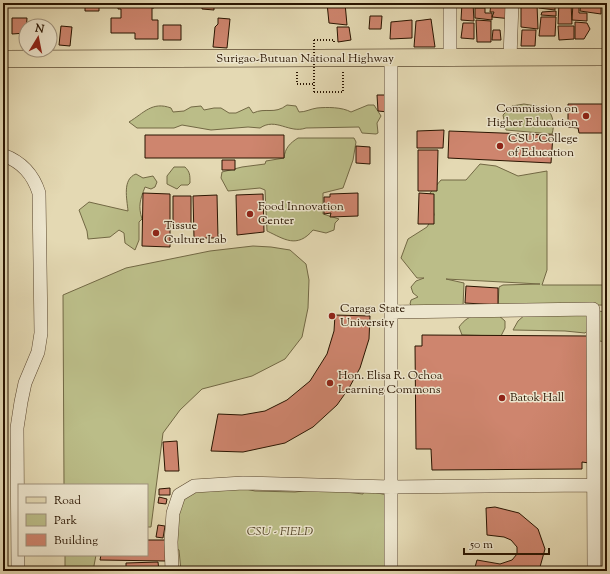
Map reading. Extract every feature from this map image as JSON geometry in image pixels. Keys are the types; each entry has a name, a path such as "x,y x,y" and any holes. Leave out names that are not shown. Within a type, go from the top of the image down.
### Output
{"main road":[{"name":"Surigao-Butuan National Highway","path":"3,59 607,58"}],"street":[{"path":"450,3 450,58"},
{"path":"510,58 512,3"},
{"path":"391,59 391,571"},
{"path":"3,156 25,168 35,180 39,193 41,333 38,352 25,383 20,402 18,428 18,571"},
{"path":"391,312 593,309 594,571"},
{"path":"172,571 171,542 173,513 179,495 194,486 243,483 391,486 593,485"}],"path":[{"path":"334,40 314,40 314,92 343,92 343,59"},
{"path":"297,84 314,84"}],"green space":[{"path":"524,104 547,108 553,120 552,134 506,130 503,115 512,106"},
{"path":"287,105 296,106 299,112 317,108 339,108 351,112 368,105 374,105 381,116 377,123 378,133 362,133 359,127 294,129 272,124 260,128 248,127 211,130 182,125 174,128 137,128 129,122 148,109 159,106 171,108 173,112 184,111 191,107 201,106 204,110 221,108 229,113 236,113 249,107 253,113 258,111 278,110"},
{"path":"298,138 354,138 356,142 353,160 343,188 323,193 323,214 339,219 335,223 334,230 326,233 313,230 301,239 290,241 267,231 265,190 260,188 228,191 221,178 222,172 242,167 265,164 266,161 284,158 285,151 288,146"},
{"path":"480,164 496,166 518,176 547,171 547,270 542,285 607,285 607,305 498,306 499,287 503,285 540,284 446,279 464,283 463,306 414,308 410,304 411,300 418,297 413,293 411,287 416,281 424,278 417,278 401,258 408,239 427,227 434,215 430,193 441,180 466,180"},
{"path":"174,167 185,167 187,169 190,178 190,183 188,185 181,185 177,189 167,184 167,176"},
{"path":"136,174 143,178 153,176 157,182 155,187 151,189 145,187 142,196 140,207 142,219 139,222 139,240 135,250 125,243 124,233 119,230 110,237 88,239 87,231 79,210 89,202 128,211 126,195 127,185 129,180"},
{"path":"253,246 271,247 290,250 306,264 309,280 308,308 302,337 285,359 252,376 202,389 180,410 163,433 151,527 148,527 148,484 64,484 63,295 126,268 210,251"},
{"path":"598,311 607,312 607,345 601,341 597,342"},
{"path":"527,313 589,313 588,330 585,333 513,330 518,321"},
{"path":"497,314 505,321 505,328 501,336 462,335 459,327 467,319 476,315"},
{"name":"CSU - FIELD","path":"241,488 255,491 295,492 319,489 363,494 364,490 387,495 387,571 181,571 179,550 175,548 167,534 172,496 183,496 198,490"},
{"path":"65,556 96,556 93,571 65,571"}],"building":[{"path":"85,3 99,3 99,11 85,11"},
{"path":"118,3 154,3 154,8 152,8 152,20 158,20 158,39 135,39 135,33 111,33 111,18 121,18 121,9 118,9"},
{"path":"202,3 214,3 214,10 202,9"},
{"path":"327,3 345,3 347,25 329,23"},
{"path":"462,3 473,3 474,21 461,20"},
{"path":"491,3 506,3 512,19 492,17 494,12 490,12"},
{"path":"539,3 555,3 555,10 539,8"},
{"path":"559,3 571,3 572,24 558,24"},
{"path":"573,3 579,3 579,13 587,13 587,21 572,20"},
{"path":"581,3 601,3 601,14 580,11"},
{"path":"537,5 538,29 521,27 521,6"},
{"path":"475,8 485,8 485,13 492,13 492,20 475,18"},
{"path":"556,11 556,16 541,15 542,12"},
{"path":"370,16 382,16 381,29 369,29"},
{"path":"541,17 556,17 555,36 539,36"},
{"path":"12,18 18,18 18,34 12,34"},
{"path":"218,18 230,19 227,48 213,47 215,27 218,24"},
{"path":"431,19 435,47 414,47 416,21"},
{"path":"412,20 412,38 390,39 391,22"},
{"path":"476,20 491,21 491,42 477,42"},
{"path":"575,22 587,23 590,29 584,39 575,39"},
{"path":"463,23 474,23 474,39 461,38"},
{"path":"163,25 181,25 181,40 163,40"},
{"path":"61,26 72,27 70,46 59,45"},
{"path":"558,26 574,26 574,39 559,40"},
{"path":"337,27 349,27 351,40 338,42"},
{"path":"493,30 500,30 501,40 492,40"},
{"path":"522,30 536,30 535,46 521,46"},
{"path":"377,95 387,95 388,112 378,111"},
{"name":"Commission on Higher Education","path":"568,104 605,104 605,133 579,133 578,128 568,127"},
{"path":"444,130 443,148 417,148 417,131"},
{"name":"CSU-College of Education","path":"449,131 553,135 551,163 448,158"},
{"path":"145,135 284,135 284,158 145,158"},
{"path":"356,146 370,147 370,164 356,163"},
{"path":"418,150 438,150 437,191 418,191"},
{"path":"222,160 235,160 235,170 222,170"},
{"name":"Tissue Culture Lab","path":"143,193 170,194 170,247 142,246"},
{"path":"358,193 358,216 330,217 331,213 324,214 324,197 330,197 330,194"},
{"path":"419,193 434,194 434,224 418,224"},
{"name":"Food Innovation Center","path":"263,194 264,232 237,235 236,195"},
{"path":"217,195 218,238 194,238 193,196"},
{"path":"173,196 191,196 191,227 173,228"},
{"path":"466,286 498,288 498,305 465,303"},
{"name":"Hon. Elisa R. Ochoa Learning Commons","path":"335,315 370,316 369,339 360,368 349,388 337,405 313,427 285,443 243,452 211,451 218,414 242,415 265,411 287,400 310,381 327,354 334,331"},
{"name":"Batok Hall","path":"422,335 588,336 589,463 582,462 582,469 432,470 431,449 416,449 415,346 422,346"},
{"path":"177,441 179,471 165,471 163,442"},
{"path":"170,488 170,495 159,495 159,489"},
{"path":"159,497 167,499 166,504 158,503"},
{"path":"495,507 519,513 538,529 545,549 540,567 537,571 474,571 477,560 500,564 512,560 517,554 517,547 511,540 504,537 487,535 486,508"},
{"path":"158,525 165,526 163,538 156,537"},
{"path":"148,540 165,540 166,561 100,560 101,556 148,556"},
{"path":"158,562 159,571 126,571 126,563"}],"place":[{"name":"Commission on Higher Education","path":"586,116"},
{"name":"CSU-College of Education","path":"500,146"},
{"name":"Food Innovation Center","path":"250,214"},
{"name":"Tissue Culture Lab","path":"156,233"},
{"name":"Caraga State University","path":"332,316"},
{"name":"Hon. Elisa R. Ochoa Learning Commons","path":"330,383"},
{"name":"Batok Hall","path":"502,398"}]}
